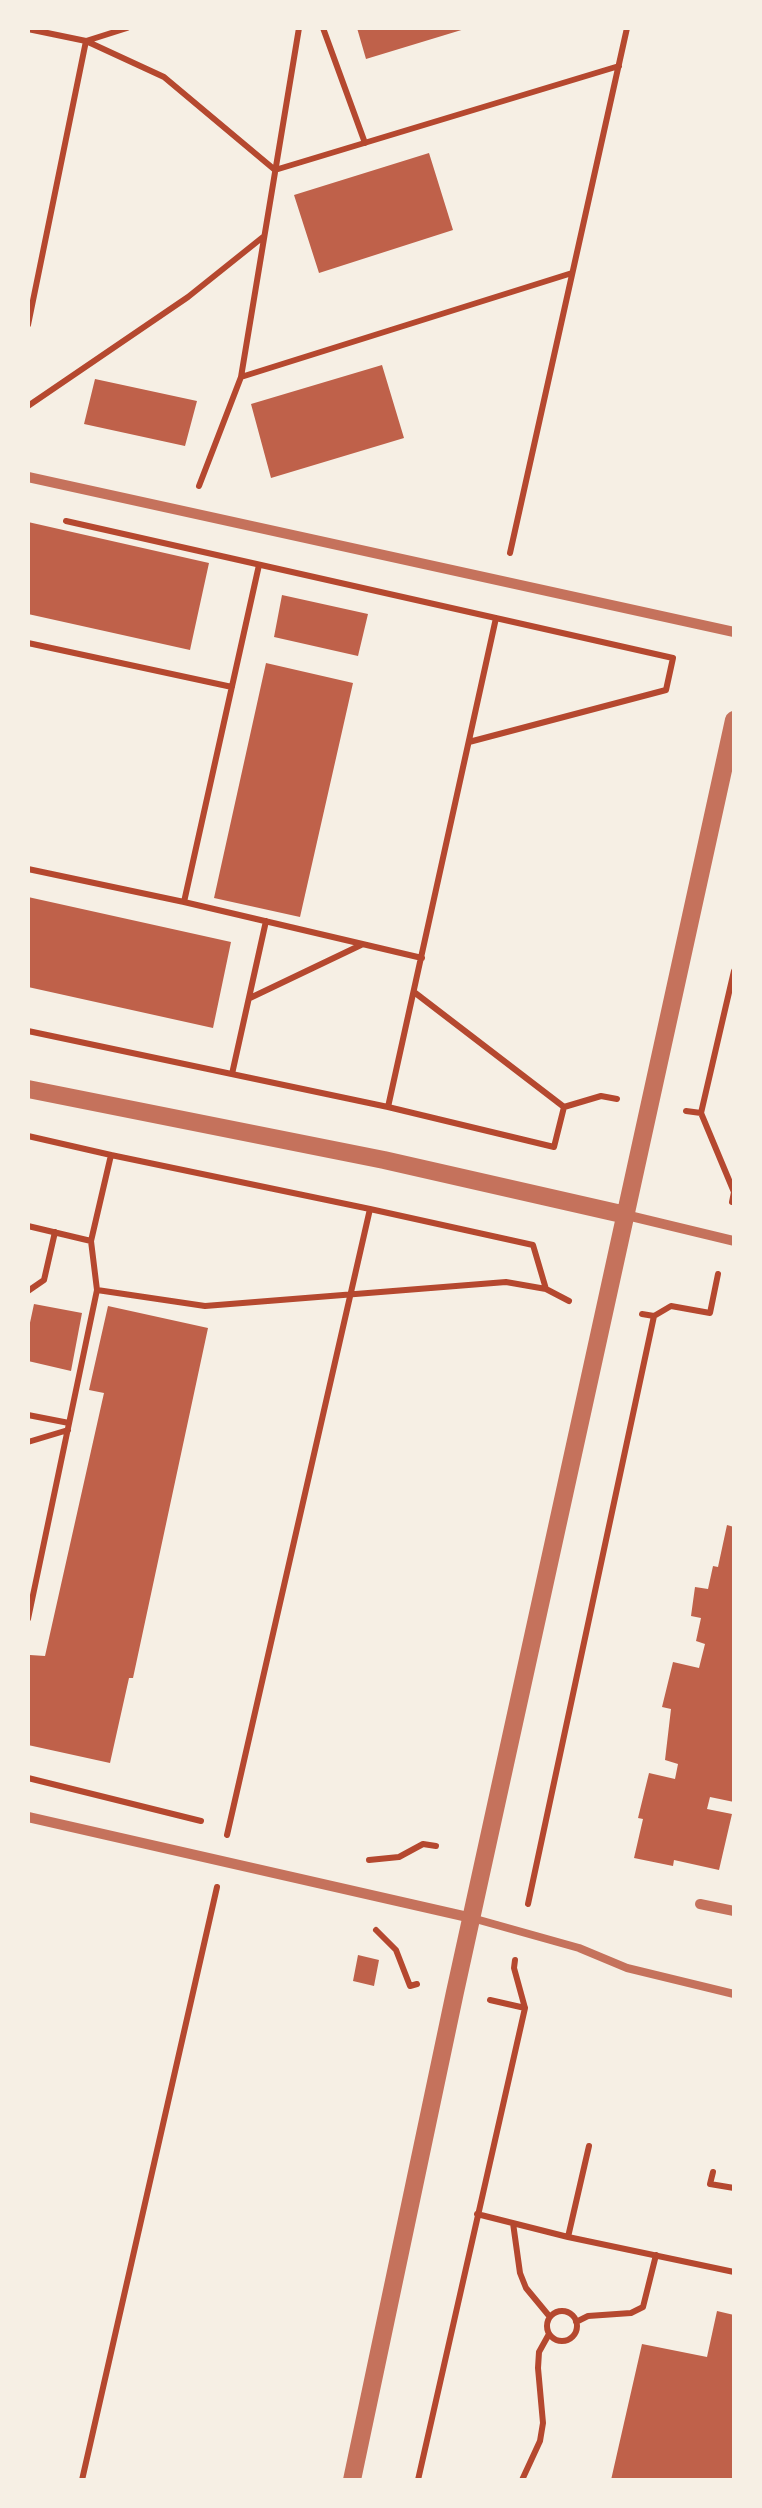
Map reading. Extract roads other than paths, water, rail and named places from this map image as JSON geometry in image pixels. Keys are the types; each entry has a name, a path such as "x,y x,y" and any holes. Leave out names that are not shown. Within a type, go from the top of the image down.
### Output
{"street":[{"path":"28,476 734,632"},
{"path":"352,2480 734,720"},
{"path":"28,1089 384,1160 734,1241"},
{"path":"28,1817 472,1918"},
{"path":"700,1904 734,1911"}],"lane":[{"path":"472,1918 579,1948 627,1968 734,1994"}]}
